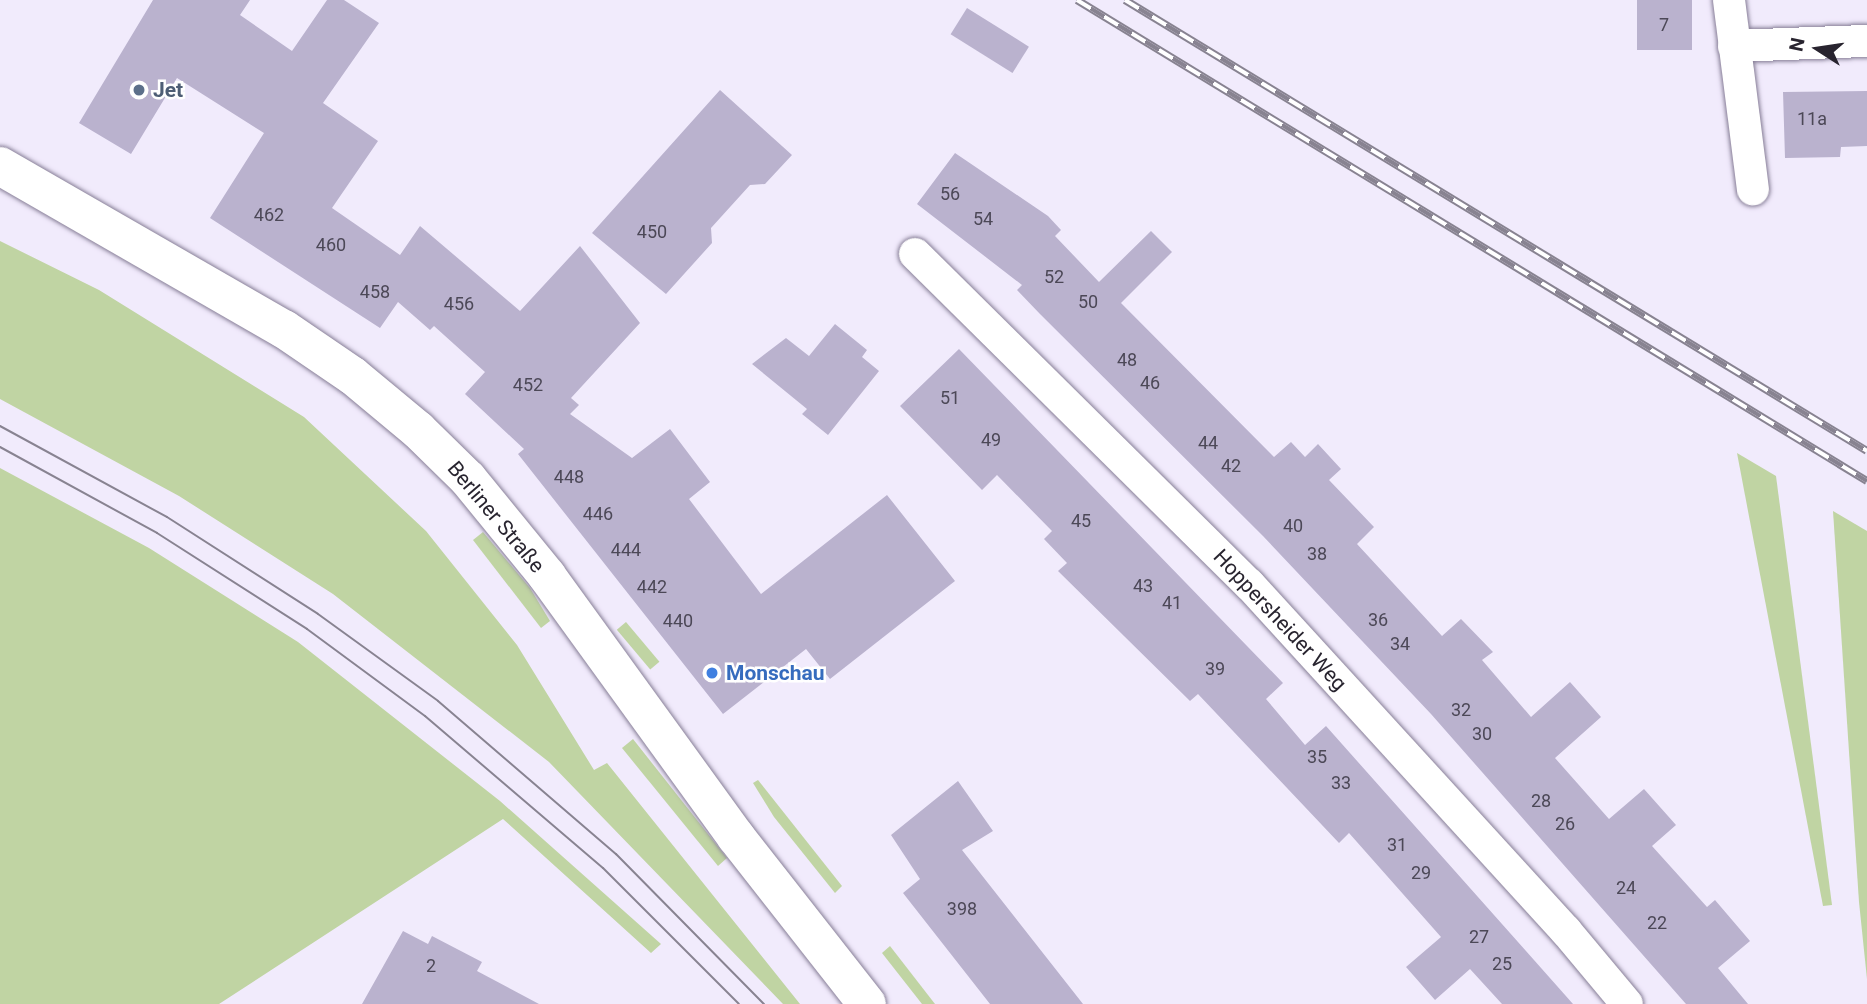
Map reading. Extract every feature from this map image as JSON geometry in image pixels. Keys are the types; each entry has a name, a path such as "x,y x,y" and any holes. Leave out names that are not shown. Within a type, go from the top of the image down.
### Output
{"main road":[{"name":"Berliner Straße","path":"0,166 284,329 353,376 418,430 468,479 547,576 736,837 867,1004"}],"street":[{"path":"1729,0 1752,189"},
{"path":"1734,46 1867,41"},
{"name":"Hoppersheider Weg","path":"915,254 1249,584 1557,921 1627,1004"}],"green space":[{"path":"0,241 99,290 304,417 426,531 517,645 594,770 607,763 800,1004 783,1004 549,762 333,594 179,496 0,399"},
{"path":"1737,453 1776,476 1832,905 1823,906"},
{"path":"0,468 149,548 298,642 500,801 661,944 651,953 503,819 219,1004 0,1004"},
{"path":"1833,511 1867,531 1867,979 1859,902"},
{"path":"483,532 530,588 550,621 541,628 473,540"},
{"path":"626,622 659,662 650,670 617,630"},
{"path":"633,739 727,858 718,866 622,748"},
{"path":"758,780 842,886 835,893 774,817 753,783"},
{"path":"890,946 935,1004 922,1004 882,953"}],"building":[{"path":"153,0 250,0 240,15 292,51 327,0 344,0 379,23 323,103 378,141 332,208 400,255 420,226 520,311 580,246 640,323 571,398 579,405 570,414 632,458 670,429 710,482 689,499 761,594 887,495 955,581 830,679 806,649 723,714 518,454 524,449 465,394 485,372 434,326 430,330 398,302 380,328 210,218 264,133 177,78 131,154 79,123"},
{"path":"1637,0 1692,0 1692,50 1637,50"},
{"path":"967,8 1029,47 1012,73 951,34"},
{"path":"720,90 792,155 765,184 750,185 711,228 712,243 666,294 592,233"},
{"path":"1867,91 1867,146 1841,147 1840,157 1785,158 1783,92"},
{"path":"955,153 1048,216 1061,230 1055,236 1099,282 1151,231 1172,252 1121,303 1274,457 1291,442 1305,457 1318,444 1341,469 1329,480 1374,527 1357,544 1442,636 1461,619 1493,652 1482,660 1531,717 1570,682 1601,717 1555,758 1609,819 1644,789 1676,825 1652,846 1707,907 1715,900 1750,941 1718,968 1748,1004 1686,1004 1431,714 1263,536 1017,290 1022,285 917,204"},
{"path":"835,324 867,350 862,357 879,371 828,435 802,414 807,409 752,364 786,338 809,356"},
{"path":"959,349 1283,683 1266,699 1305,745 1326,726 1573,1004 1502,1004 1470,969 1435,1000 1406,967 1441,937 1349,833 1339,843 1198,694 1190,701 1058,571 1067,563 1044,539 1052,531 997,475 982,490 900,406"},
{"path":"958,781 993,831 962,850 1083,1004 990,1004 903,893 920,879 891,835"},
{"path":"403,931 428,944 432,936 482,962 477,971 539,1004 362,1004"}],"tram line":[{"path":"0,426 167,517 318,614 438,701 616,854 764,1004"},
{"path":"0,447 157,533 307,629 425,716 603,868 739,1004"}],"railway":[{"path":"1077,0 1867,481"},
{"path":"1125,0 1867,451"}],"place":[{"name":"Jet","path":"139,90"},
{"name":"Monschau","path":"712,673"}]}
